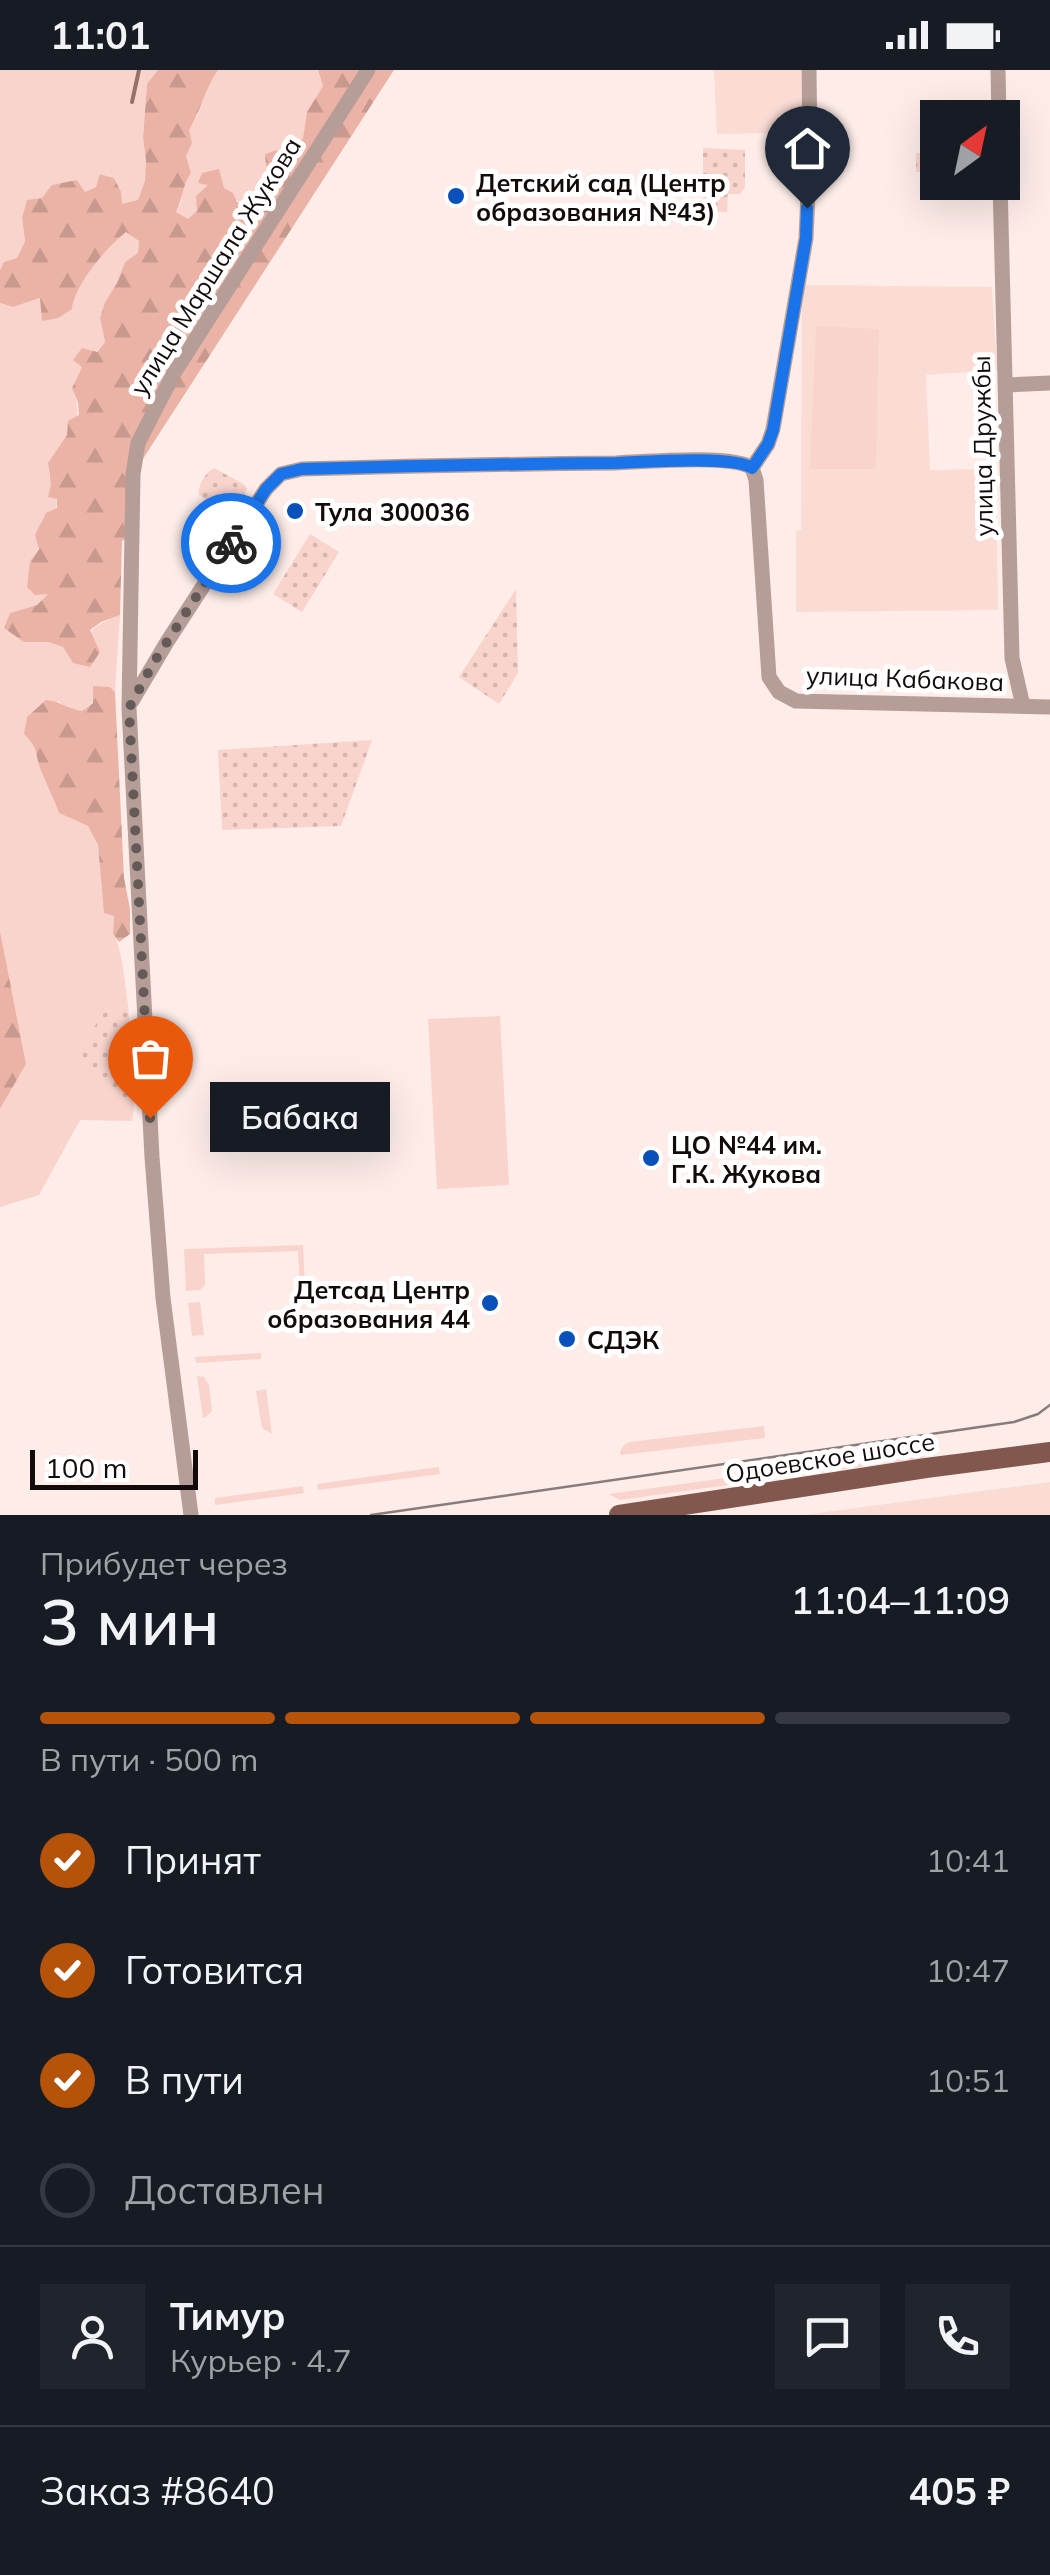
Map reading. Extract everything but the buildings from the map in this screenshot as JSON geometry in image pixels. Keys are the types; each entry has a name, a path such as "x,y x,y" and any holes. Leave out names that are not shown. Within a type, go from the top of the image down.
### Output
{"main road":[{"name":"Одоевское шоссе","path":"618,1515 1050,1452"}],"street":[{"name":"улица Маршала Жукова","path":"191,1515 158,1239 129,708 131,505 138,442 174,373 368,70"},
{"path":"129,708 166,642 266,489 281,474 302,469 555,462 715,461 746,463 752,468 773,430 806,238 810,70"},
{"path":"998,70 999,100"},
{"name":"улица Дружбы","path":"1001,200 1012,658 1023,706"},
{"path":"1006,385 1050,383"},
{"name":"улица Кабакова","path":"752,468 756,480 769,677 779,692 796,701 1050,707"}],"shaded area":[{"path":"0,70 158,70 147,85 145,181 138,201 121,205 114,178 101,174 96,187 85,192 42,198 22,218 25,241 17,258 4,262 0,270"},
{"path":"218,70 318,70 323,86 307,112 303,138 253,197 244,204 209,185 197,211 188,220 176,212 181,202 188,130"},
{"path":"714,70 801,70 799,126 791,126 790,133 717,134"},
{"path":"703,148 745,150 745,187 740,194 728,194 727,212 703,211"},
{"path":"916,153 920,153 920,172 916,172"},
{"path":"126,231 139,241 138,254 125,262 105,302 100,318 105,342 82,367 72,388 77,408 75,422 49,463 57,503 53,520 30,561 50,592 37,605 10,613 24,642 48,642 63,647 73,663 90,633 120,615 115,692 110,687 82,711 68,709 58,701 41,734 37,752 59,813 88,826 98,845 102,891 114,916 113,934 123,967 128,1004 104,1013 81,1046 109,1094 135,1100 132,1121 80,1120 39,1195 0,1207 0,1109 26,1064 0,931 0,303 13,307 40,298 72,309 85,278"},
{"path":"802,285 992,287 997,370 926,375 930,470 996,469 998,610 796,612 796,531 801,530"},
{"path":"816,326 879,329 876,469 810,469"},
{"path":"214,468 247,489 234,513 227,513 199,495 203,480"},
{"path":"310,534 339,552 302,612 273,594"},
{"path":"516,589 518,673 499,704 459,677"},
{"path":"372,740 341,826 222,830 218,750"},
{"path":"128,1004 135,1100 109,1094 82,1064 81,1046 104,1013"},
{"path":"500,1016 509,1185 437,1189 428,1019"},
{"path":"303,1245 305,1288 300,1288 298,1251 204,1254 205,1285 200,1290 186,1291 184,1249"},
{"path":"200,1302 204,1335 192,1336 188,1303"},
{"path":"261,1353 261,1359 196,1363 195,1357"},
{"path":"197,1376 204,1377 209,1385 212,1411 203,1418"},
{"path":"266,1389 272,1434 262,1428 256,1391"},
{"path":"764,1426 765,1438 621,1455 620,1452 630,1442"},
{"path":"923,1450 924,1458 796,1476 784,1470"},
{"path":"439,1467 440,1474 318,1490 317,1484"},
{"path":"763,1473 756,1481 620,1500 609,1494"},
{"path":"1050,1482 1050,1515 804,1515"},
{"path":"303,1486 304,1493 215,1505 215,1498"}],"green space":[{"path":"158,70 218,70 189,130 192,143 186,156 191,173 176,212 188,219 197,211 196,196 208,185 198,183 202,173 219,169 224,188 233,193 237,202 244,204 252,193 261,192 274,168 266,166 265,154 277,150 287,156 303,138 307,112 323,86 318,70 394,70 139,465 137,533 122,541 120,615 90,630 100,652 90,667 73,663 63,647 48,642 24,642 4,628 10,613 37,605 48,594 35,595 27,587 30,561 39,549 35,535 46,513 57,508 57,499 48,497 48,463 67,435 68,421 79,415 72,388 82,367 73,360 82,348 97,352 105,342 100,318 105,302 125,262 138,253 139,241 126,232 118,239 85,278 72,309 58,318 42,321 40,298 13,307 0,303 0,270 4,262 17,258 25,241 22,218 27,200 42,198 52,185 77,180 85,192 96,187 100,174 114,178 122,204 138,200 145,181 147,84"},
{"path":"93,686 110,687 115,692 124,878 130,909 130,934 119,942 113,934 114,916 104,913 98,845 88,826 59,813 35,749 24,734 27,717 46,700 82,711 93,703"},
{"path":"0,931 26,1064 0,1109"}],"waterway":[{"path":"132,102 139,70"}],"tram line":[{"path":"371,1515 1014,1422 1038,1414 1050,1405"}],"way so far":[{"path":"150,1118 129,708 231,543"}],"place":[{"name":"Детский сад (Центр образования №43)","path":"456,196"},
{"name":"Тула 300036","path":"295,511"},
{"name":"Бабака","path":"150,1118"},
{"name":"ЦО №44 им. Г.К. Жукова","path":"651,1158"},
{"name":"Детсад Центр образования 44","path":"490,1303"},
{"name":"СДЭК","path":"567,1339"}],"route":[{"path":"231,543 266,489 281,474 302,469 715,461 746,463 752,468 773,430 806,238 807,208"}]}
